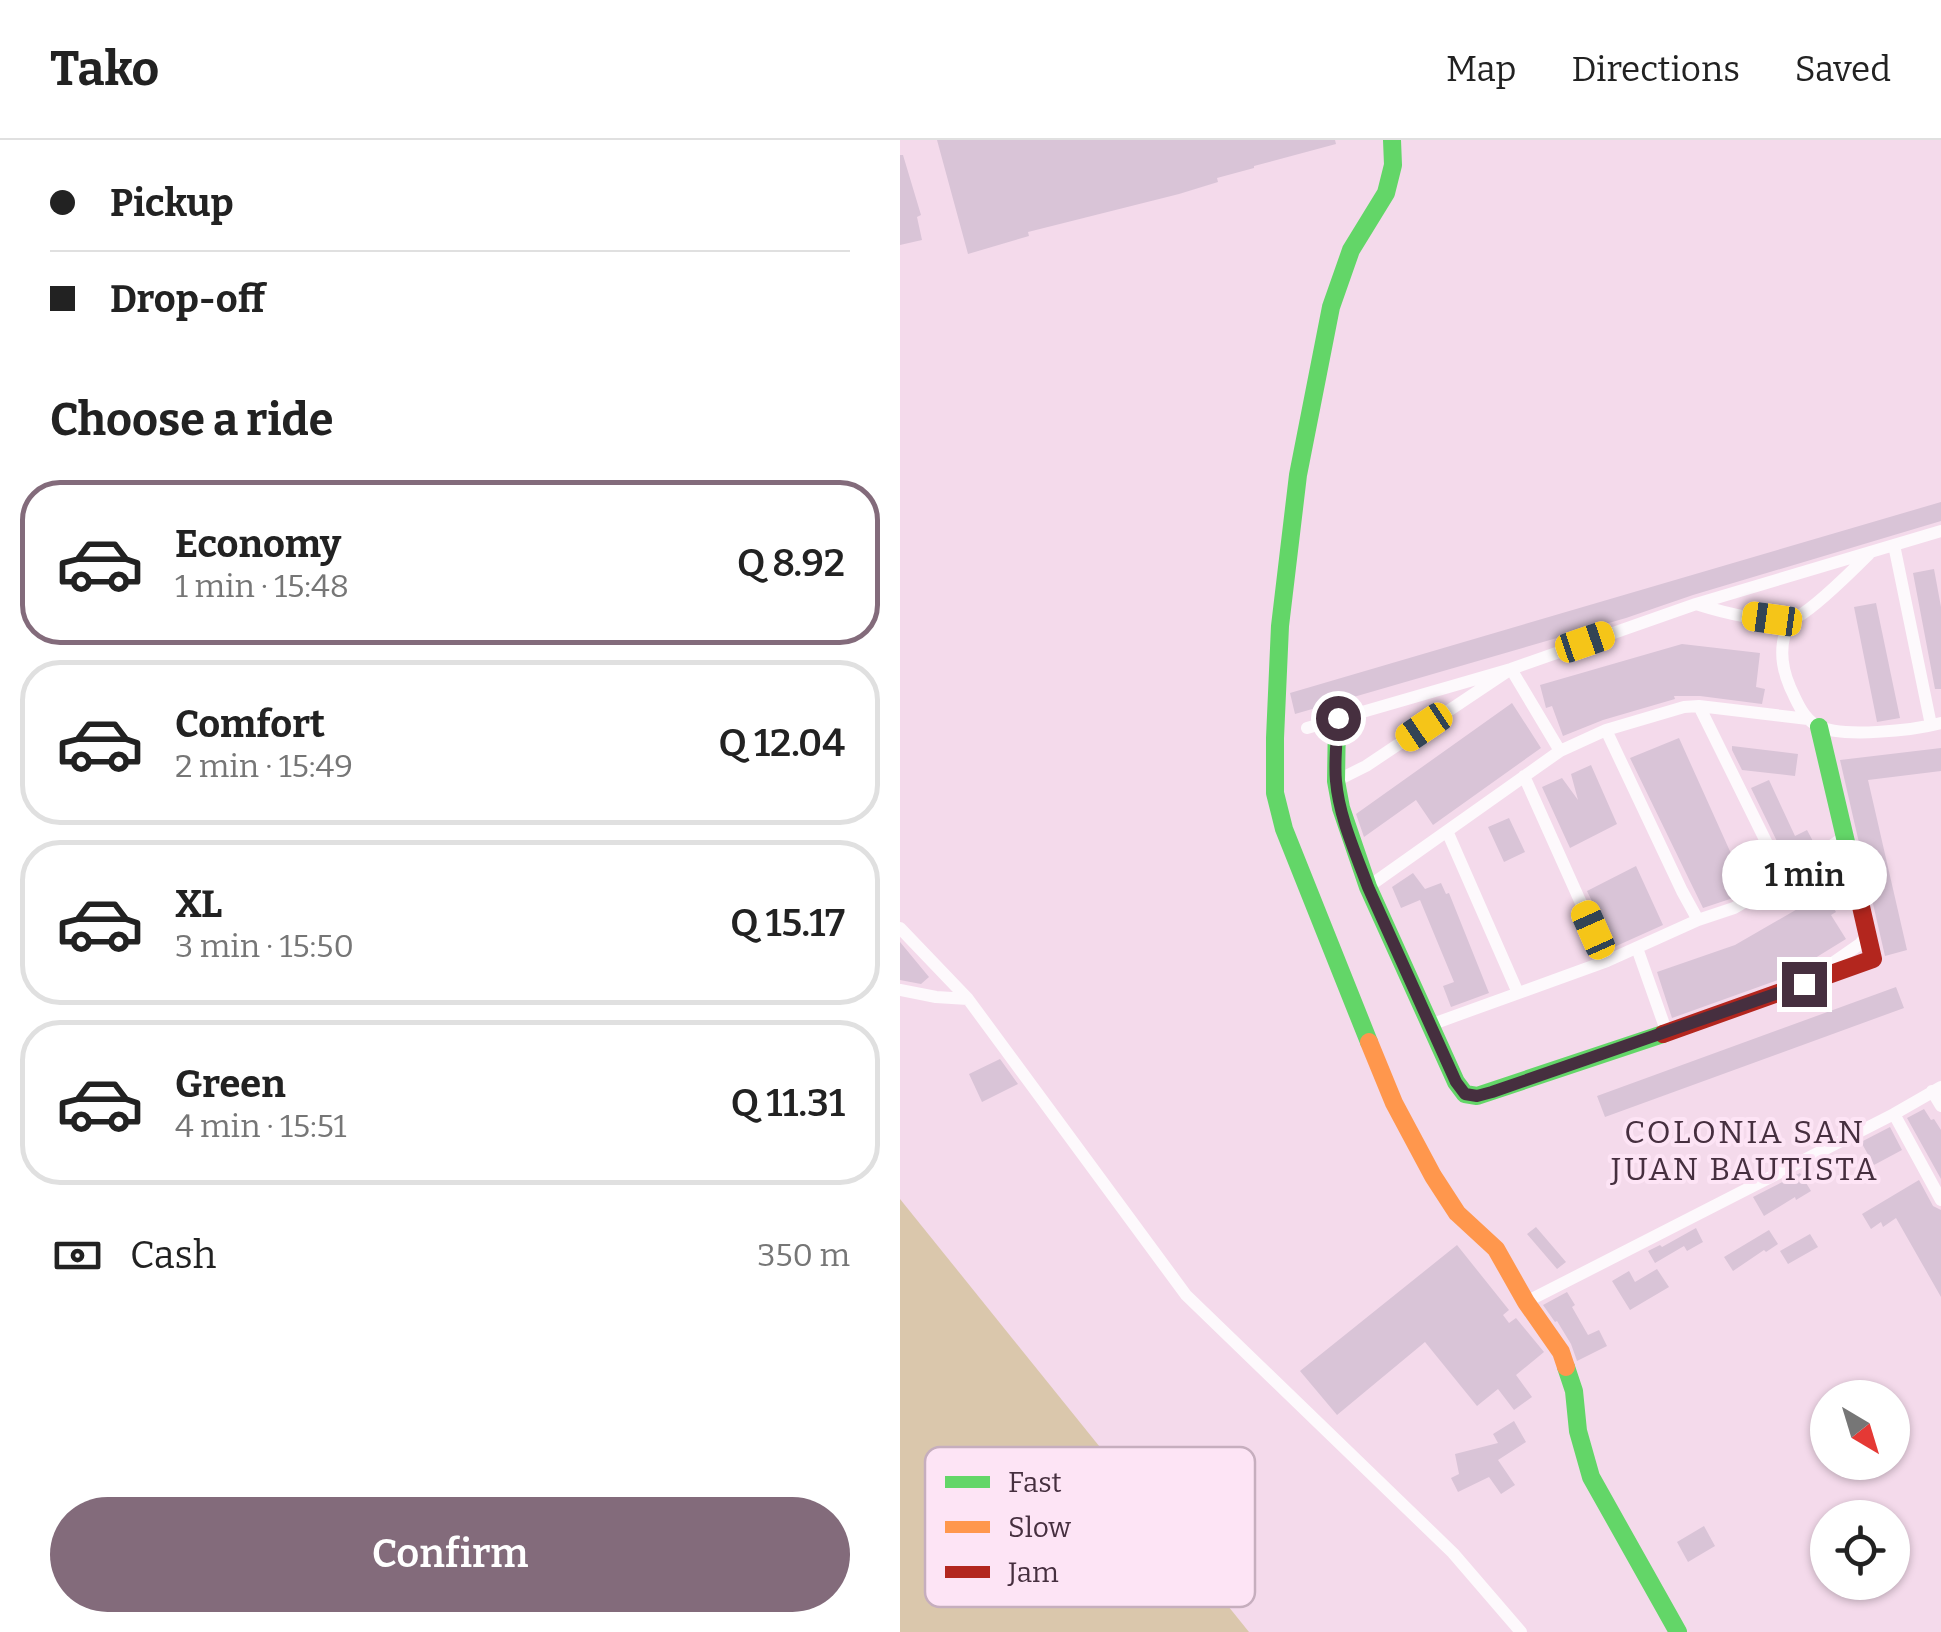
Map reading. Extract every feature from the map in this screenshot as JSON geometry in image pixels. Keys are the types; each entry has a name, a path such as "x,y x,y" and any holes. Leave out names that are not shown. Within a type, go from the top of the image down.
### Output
{"street":[{"path":"1392,140 1393,165 1386,193 1351,250 1331,307 1298,475 1280,626 1275,793 1284,829 1394,1103 1432,1176 1458,1212 1496,1249 1526,1302 1562,1352 1591,1478 1678,1632"},
{"path":"1307,728 1512,668 1696,604 1941,531"},
{"path":"1368,887 1560,751 1606,730 1684,707 1814,723 1843,734 1936,724 1894,546"},
{"path":"1696,604 1719,611 1790,619 1813,605 1871,552"},
{"path":"1338,718 1336,781 1341,808 1368,887 1456,1082 1465,1094 1477,1096 1873,960 1814,723 1784,672 1782,636 1790,619"},
{"path":"1512,668 1560,751"},
{"path":"1336,781 1366,766 1512,668"},
{"path":"1699,706 1784,878"},
{"path":"1606,730 1698,920"},
{"path":"1524,776 1606,961"},
{"path":"1446,831 1518,993"},
{"path":"1430,1025 1606,961 1734,908 1845,836"},
{"path":"900,928 968,999 1186,1294 1453,1553 1521,1632"},
{"path":"1637,948 1667,1033"},
{"path":"900,990 968,999"},
{"path":"1526,1302 1937,1089 1941,1106"},
{"path":"1894,1114 1941,1200"}],"shaded area":[{"path":"900,1199 1100,1447 925,1447 925,1607 1229,1607 1249,1632 900,1632"}],"building":[{"path":"937,140 1335,140 1336,144 1254,166 1179,194 1028,232 1029,236 968,254"},
{"path":"900,155 921,215 917,217 922,240 900,245"},
{"path":"1941,502 1941,521 1295,714 1290,693"},
{"path":"1934,569 1941,607 1941,689 1935,689 1913,573"},
{"path":"1876,603 1900,718 1877,722 1854,607"},
{"path":"1682,644 1760,653 1756,687 1765,689 1762,704 1674,696 1675,699 1563,736 1552,706 1546,708 1540,685"},
{"path":"1512,703 1541,748 1433,825 1416,800 1364,837 1356,814"},
{"path":"1679,738 1747,889 1703,908 1630,758"},
{"path":"1732,746 1798,754 1795,776 1742,770"},
{"path":"1941,748 1941,771 1868,780 1907,950 1885,956 1840,760"},
{"path":"1591,765 1617,824 1570,848 1542,787 1562,778 1578,800 1571,774"},
{"path":"1769,780 1795,836 1807,830 1815,845 1788,864 1751,788"},
{"path":"1509,818 1525,852 1504,862 1488,827"},
{"path":"1636,866 1663,925 1614,947 1587,891"},
{"path":"1413,873 1425,889 1441,883 1449,893 1489,993 1451,1007 1443,986 1454,982 1420,900 1401,908 1392,887"},
{"path":"1825,893 1836,912 1831,915 1846,939 1781,979 1672,1018 1657,972 1735,945"},
{"path":"900,942 929,977 921,984 900,980"},
{"path":"1896,987 1904,1008 1605,1117 1597,1096"},
{"path":"1000,1059 1018,1084 982,1102 969,1074"},
{"path":"1924,1109 1941,1130 1941,1179 1907,1118"},
{"path":"1890,1127 1902,1150 1874,1165 1861,1142"},
{"path":"1800,1173 1811,1191 1764,1216 1753,1197"},
{"path":"1919,1180 1933,1206 1941,1210 1941,1297 1896,1218 1883,1227 1881,1222 1871,1229 1862,1214"},
{"path":"1536,1227 1566,1262 1557,1269 1527,1234"},
{"path":"1696,1228 1703,1242 1687,1251 1684,1246 1655,1263 1648,1251"},
{"path":"1769,1230 1778,1244 1733,1271 1724,1257"},
{"path":"1810,1234 1818,1247 1788,1264 1780,1251"},
{"path":"1457,1245 1509,1310 1503,1315 1509,1323 1516,1318 1544,1352 1516,1375 1532,1397 1514,1410 1498,1389 1477,1406 1425,1342 1337,1415 1300,1371"},
{"path":"1657,1269 1669,1287 1630,1310 1612,1281 1629,1271 1635,1282"},
{"path":"1567,1292 1588,1335 1599,1330 1607,1346 1577,1361 1571,1344 1543,1305"},
{"path":"1514,1421 1526,1442 1498,1460 1515,1485 1501,1494 1489,1477 1458,1492 1451,1478 1459,1474 1455,1454 1498,1443 1493,1434"},
{"path":"1704,1526 1715,1546 1688,1562 1677,1542"}],"traffic: fast":[{"path":"1369,1042 1284,829 1275,793 1275,738 1280,626 1298,475 1331,307 1351,250 1386,193 1393,165 1392,140"},
{"path":"1337,718 1336,781 1341,808 1368,887 1456,1082 1465,1094 1477,1096 1663,1034"},
{"path":"1819,727 1854,876"},
{"path":"1566,1367 1591,1477 1678,1632"}],"traffic: slow":[{"path":"1369,1042 1394,1103 1433,1176 1457,1213 1496,1249 1561,1352 1566,1367"}],"traffic: jam":[{"path":"1663,1034 1873,959 1854,876"}],"district":[{"name":"COLONIA SAN JUAN BAUTISTA","path":"1745,1150"}],"route":[{"path":"1338,718 1336,781 1341,808 1368,887 1456,1082 1465,1094 1492,1092 1804,984"}]}
